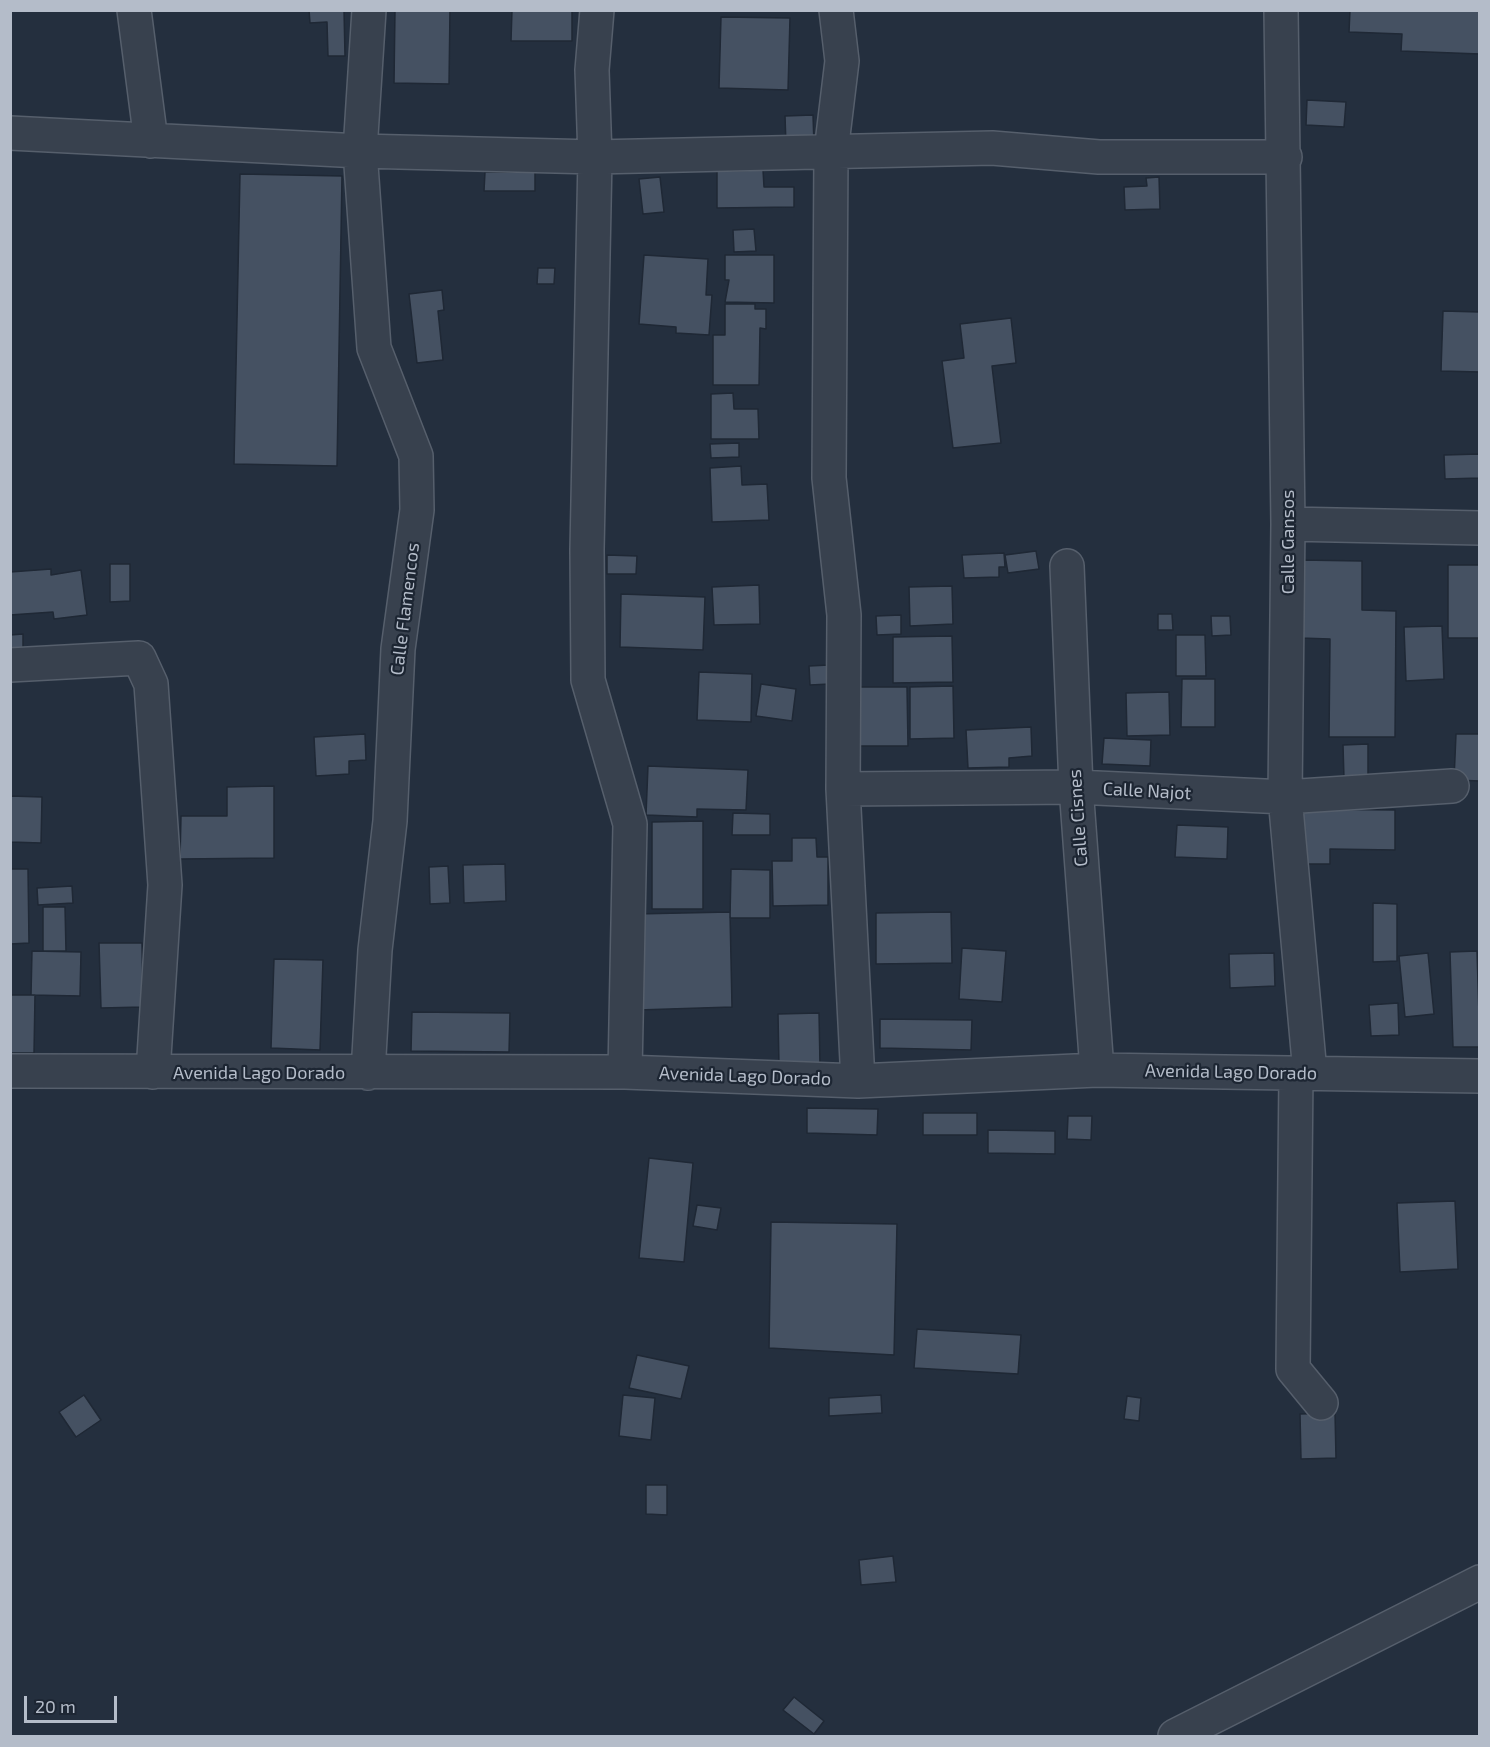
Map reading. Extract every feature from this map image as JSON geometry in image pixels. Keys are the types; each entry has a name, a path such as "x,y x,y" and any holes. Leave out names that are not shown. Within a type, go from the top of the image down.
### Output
{"street":[{"path":"134,10 152,141"},
{"name":"Calle Flamencos","path":"368,1074 375,950 390,821 398,649 417,510 416,456 374,348 360,151 369,10"},
{"path":"597,10 592,70 595,157 587,550 588,680 630,824 625,1072"},
{"path":"836,10 842,61 831,152 829,478 844,615 843,789 858,1081"},
{"name":"Calle Gansos","path":"1281,10 1285,157 1288,524 1285,797 1303,1073 1293,1369 1321,1403"},
{"path":"10,133 360,151 595,157 992,148 1099,157 1285,157"},
{"path":"1288,524 1479,528"},
{"name":"Calle Cisnes","path":"1066,566 1076,788 1097,1070"},
{"path":"10,664 139,658 151,684 165,885 153,1072"},
{"name":"Calle Najot","path":"843,789 1076,788 1285,797 1452,786"},
{"name":"Avenida Lago Dorado","path":"10,1071 368,1074 625,1072 858,1081 1097,1070 1479,1076"},
{"path":"1174,1737 1479,1582"}],"building":[{"path":"309,10 344,10 345,56 328,56 327,22 310,23"},
{"path":"395,10 450,10 449,84 394,83"},
{"path":"512,10 572,10 572,41 511,41"},
{"path":"1350,10 1480,10 1480,54 1401,51 1402,34 1349,32"},
{"path":"721,17 790,18 788,90 719,88"},
{"path":"1307,100 1346,102 1344,127 1306,125"},
{"path":"813,115 814,144 786,145 785,116"},
{"path":"763,170 764,187 794,187 794,207 717,208 717,171"},
{"path":"485,172 535,172 535,191 484,191"},
{"path":"240,174 342,176 337,466 234,464"},
{"path":"660,177 664,212 643,214 639,179"},
{"path":"1159,177 1160,209 1125,210 1124,187 1147,186 1146,178"},
{"path":"754,229 756,251 734,252 733,230"},
{"path":"644,255 708,259 706,295 712,295 709,335 676,333 676,327 639,324"},
{"path":"725,255 774,255 774,303 725,302 729,280 725,280"},
{"path":"538,268 555,268 554,284 537,284"},
{"path":"442,290 444,310 438,311 443,360 417,363 409,294"},
{"path":"725,304 755,304 755,309 766,309 766,329 760,328 759,385 713,385 713,335 725,335"},
{"path":"1443,311 1480,312 1480,372 1441,371"},
{"path":"1011,318 1016,363 992,366 1001,443 953,448 942,361 964,358 960,324"},
{"path":"733,393 734,409 758,409 759,439 711,439 711,394"},
{"path":"739,443 739,457 711,458 710,444"},
{"path":"1480,454 1480,478 1445,479 1444,455"},
{"path":"741,466 742,485 767,484 769,520 712,522 710,468"},
{"path":"1036,551 1039,569 1008,573 1005,555"},
{"path":"1004,553 1005,567 999,567 999,577 964,578 962,555"},
{"path":"607,555 637,556 636,574 607,574"},
{"path":"1300,560 1362,561 1362,610 1396,611 1395,737 1329,737 1330,639 1300,638"},
{"path":"110,564 130,564 130,601 110,602"},
{"path":"1448,565 1480,565 1480,638 1448,638"},
{"path":"51,569 51,575 81,570 87,615 54,619 53,612 10,615 10,572"},
{"path":"759,585 760,624 714,625 712,587"},
{"path":"952,586 953,624 910,626 909,587"},
{"path":"621,594 705,597 703,650 620,647"},
{"path":"1158,614 1172,614 1173,630 1158,630"},
{"path":"901,615 901,634 877,635 876,616"},
{"path":"1211,616 1230,616 1231,635 1212,636"},
{"path":"1442,626 1444,679 1406,681 1404,627"},
{"path":"23,634 23,652 10,652 10,635"},
{"path":"1176,635 1205,635 1206,676 1176,676"},
{"path":"952,636 953,682 893,683 893,637"},
{"path":"829,665 830,684 810,685 809,666"},
{"path":"699,672 752,674 751,722 697,720"},
{"path":"1182,679 1215,679 1215,727 1181,727"},
{"path":"761,684 796,689 792,721 756,716"},
{"path":"953,686 954,738 910,739 910,687"},
{"path":"856,687 907,687 908,746 857,746"},
{"path":"1169,692 1170,735 1127,736 1126,693"},
{"path":"1031,727 1032,756 1009,758 1009,767 968,768 966,730"},
{"path":"365,734 366,760 349,761 349,774 316,776 314,737"},
{"path":"1456,734 1480,734 1480,781 1454,780"},
{"path":"1104,738 1151,740 1150,766 1102,764"},
{"path":"1368,744 1368,779 1344,779 1343,745"},
{"path":"648,766 748,770 746,810 697,809 697,817 646,815"},
{"path":"274,786 274,858 180,859 181,816 227,816 227,787"},
{"path":"10,796 42,797 41,843 10,842"},
{"path":"1303,809 1395,810 1395,850 1330,849 1330,864 1302,864"},
{"path":"733,813 770,814 770,835 732,835"},
{"path":"703,821 703,909 652,909 652,822"},
{"path":"1177,825 1228,827 1227,859 1175,857"},
{"path":"792,838 816,838 817,857 828,857 828,905 773,906 772,861 792,861"},
{"path":"505,864 506,901 464,903 463,865"},
{"path":"448,866 450,903 430,904 429,867"},
{"path":"10,869 28,869 29,943 10,944"},
{"path":"731,869 770,870 770,918 730,918"},
{"path":"72,886 73,903 38,905 37,888"},
{"path":"1373,903 1397,904 1397,961 1373,962"},
{"path":"43,907 65,907 66,951 43,951"},
{"path":"730,912 732,1007 638,1010 635,914"},
{"path":"951,912 952,963 876,964 876,913"},
{"path":"99,943 142,943 143,1007 101,1008"},
{"path":"962,948 1006,951 1002,1002 959,999"},
{"path":"32,951 81,952 80,996 31,995"},
{"path":"1477,951 1480,1047 1453,1047 1450,952"},
{"path":"1274,953 1275,986 1230,988 1229,954"},
{"path":"1428,953 1434,1014 1405,1017 1399,956"},
{"path":"274,959 323,960 320,1050 271,1048"},
{"path":"10,995 35,995 34,1053 10,1053"},
{"path":"1398,1003 1399,1035 1371,1036 1369,1005"},
{"path":"412,1012 510,1013 509,1052 411,1051"},
{"path":"819,1013 820,1065 779,1066 778,1014"},
{"path":"880,1019 972,1020 971,1050 880,1048"},
{"path":"807,1108 878,1109 877,1135 807,1133"},
{"path":"923,1113 977,1113 977,1135 923,1135"},
{"path":"1068,1116 1092,1116 1091,1140 1067,1139"},
{"path":"988,1130 1055,1131 1055,1154 988,1153"},
{"path":"649,1158 693,1163 684,1262 639,1258"},
{"path":"1455,1201 1458,1269 1400,1272 1397,1203"},
{"path":"697,1205 721,1208 717,1230 693,1226"},
{"path":"771,1222 897,1224 894,1355 769,1348"},
{"path":"917,1329 1021,1335 1018,1374 914,1368"},
{"path":"637,1355 689,1366 681,1399 629,1388"},
{"path":"84,1395 101,1420 76,1437 59,1412"},
{"path":"623,1395 655,1398 651,1440 619,1436"},
{"path":"881,1395 882,1413 829,1416 829,1398"},
{"path":"1127,1396 1141,1398 1139,1421 1124,1419"},
{"path":"1335,1413 1336,1458 1301,1459 1300,1414"},
{"path":"646,1485 667,1485 667,1515 646,1514"},
{"path":"893,1556 896,1582 861,1585 859,1560"},
{"path":"794,1697 824,1721 814,1734 783,1710"}]}
